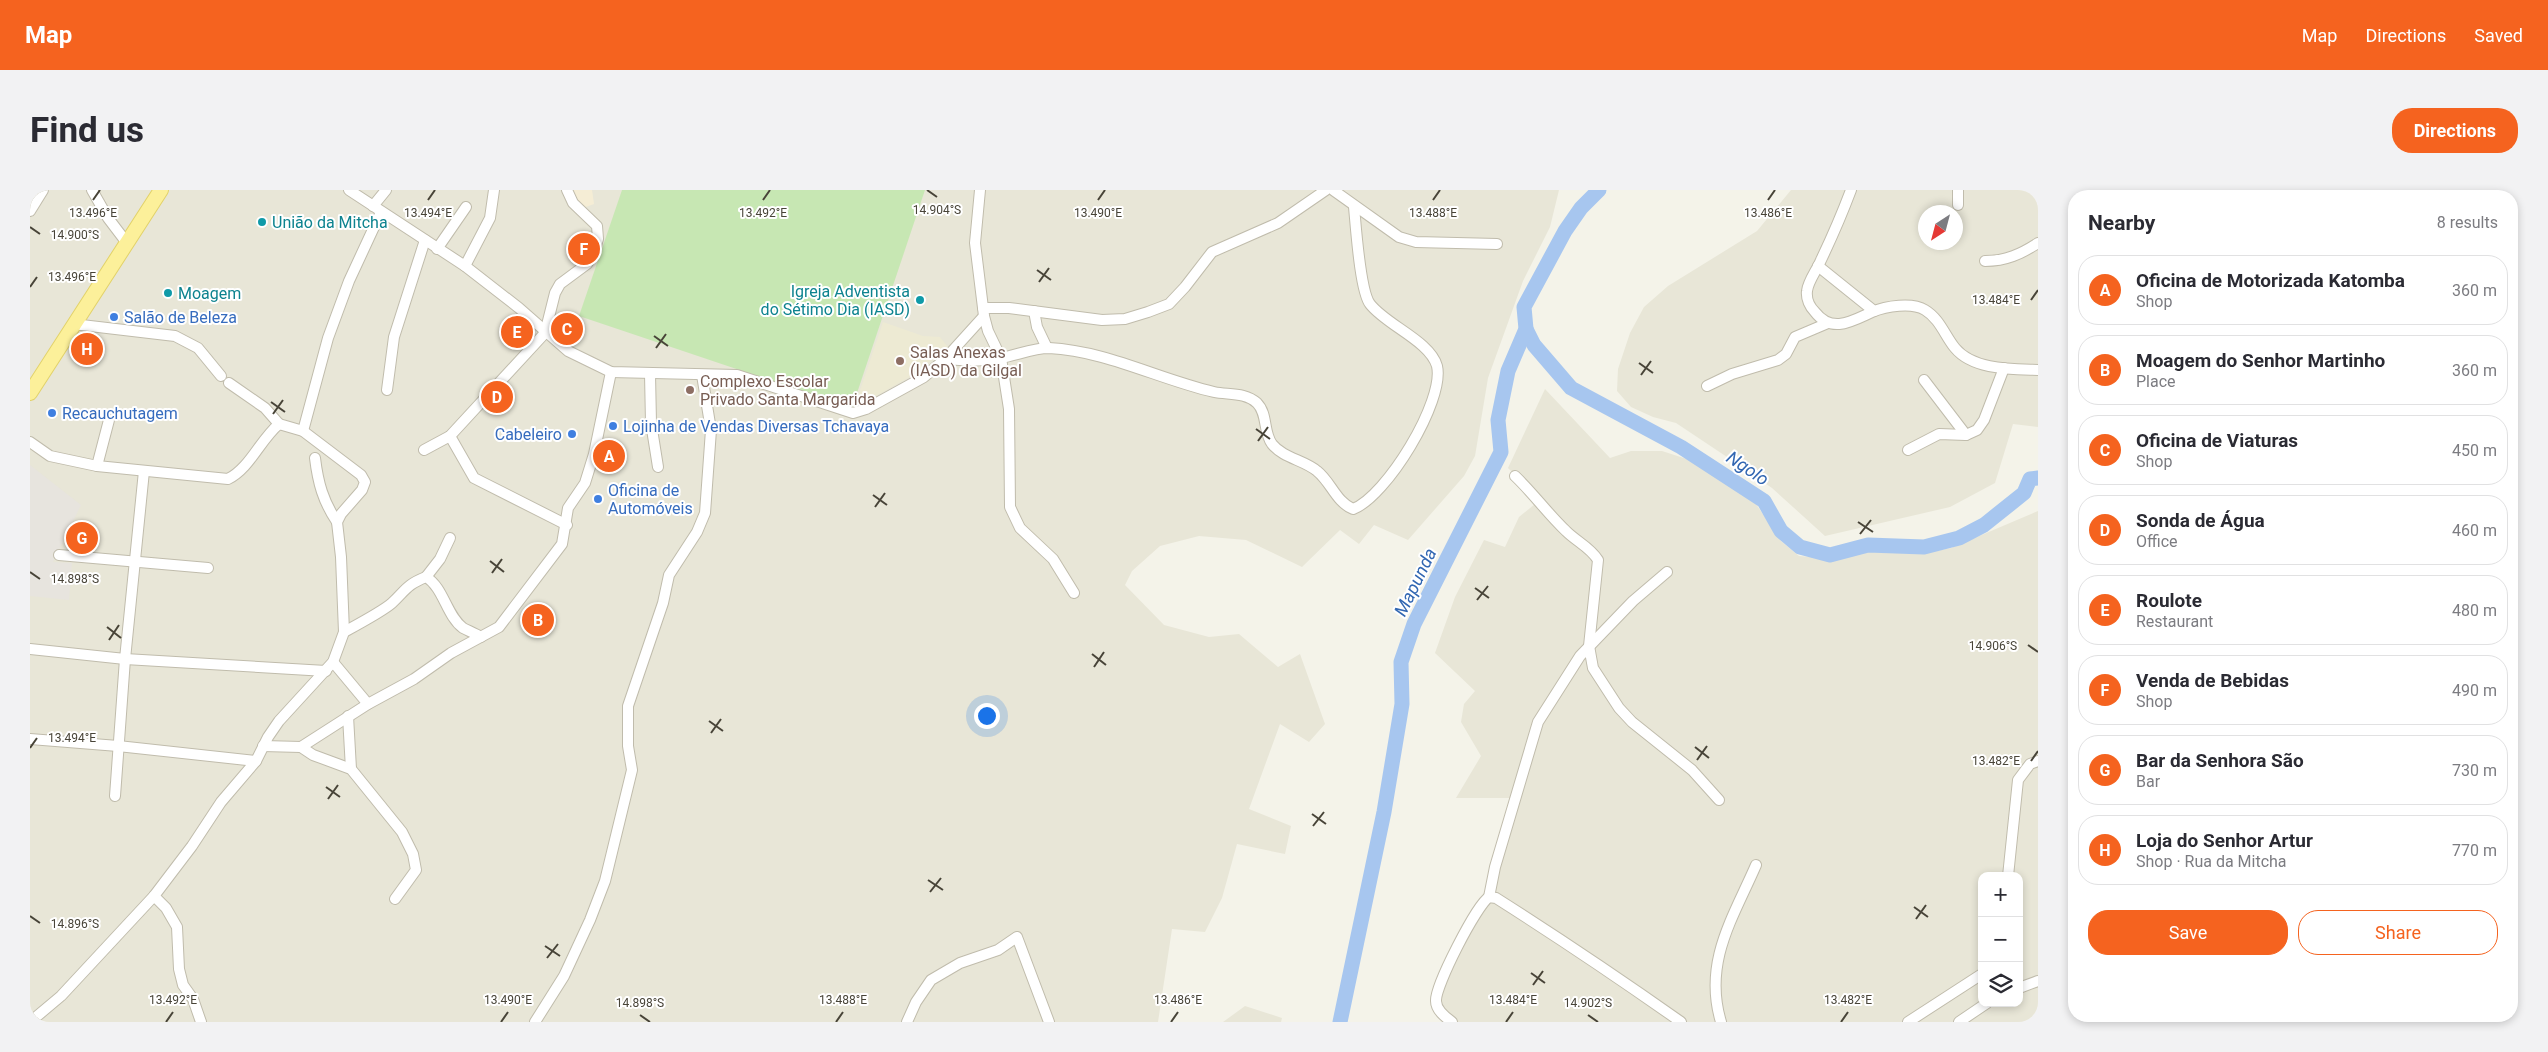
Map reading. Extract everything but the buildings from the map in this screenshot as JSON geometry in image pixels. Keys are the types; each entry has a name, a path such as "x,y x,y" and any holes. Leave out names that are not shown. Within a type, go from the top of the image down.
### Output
{"main road":[{"path":"30,393 73,324 162,190"}],"street":[{"path":"30,211 43,190"},
{"path":"92,190 108,218 127,243"},
{"path":"348,190 465,266 568,351 611,372 737,375 854,413 866,409 924,376 945,359 984,312"},
{"path":"303,431 334,322 386,190"},
{"path":"465,266 490,218 494,190"},
{"path":"424,450 450,436 545,333 555,293 565,279 587,264 598,239 597,226 573,203 567,190"},
{"path":"980,190 975,243 988,332 1001,358 1009,410 1010,506 1020,528 1053,559 1074,593"},
{"path":"984,312 1034,312 1102,320 1125,319 1169,304 1186,287 1212,252 1278,223 1326,190"},
{"path":"1334,190 1354,207 1399,237 1416,242 1497,244"},
{"path":"1851,190 1807,290 1807,298 1811,308 1828,323 1839,325 1849,323 1874,311 1911,306 1924,310 1944,330 1956,350 1966,358 2004,368 2038,370"},
{"path":"1958,190 1958,205"},
{"path":"945,359 1001,358 1047,348 1100,355 1214,392 1244,396 1256,401 1262,409 1266,436 1274,446 1318,471 1332,491 1353,509 1371,497 1396,468 1408,450 1434,398 1438,377 1436,364 1428,351 1369,304 1364,290 1354,207"},
{"path":"437,249 466,208"},
{"path":"387,390 394,336 425,240"},
{"path":"1985,261 1999,261 2013,257 2038,243"},
{"path":"1818,266 1874,311"},
{"path":"1034,312 1037,327 1047,348"},
{"path":"1706,386 1732,374 1778,360 1786,354 1795,337 1828,323"},
{"path":"73,324 175,336 198,348 225,379 265,408 279,424 303,431 361,475 365,482 362,490 341,514 337,522"},
{"path":"1908,450 1939,434 1966,435 1977,430 1984,420 2004,368"},
{"path":"301,747 348,716 414,679 451,653 499,627 538,579 562,544 568,508 585,483 594,454 611,372"},
{"path":"650,374 651,423 658,467"},
{"path":"535,1022 564,976 590,920 605,881 632,770 628,746 628,706 663,602 670,575 705,514 711,430 702,375"},
{"path":"1924,380 1966,435"},
{"path":"97,466 109,420"},
{"path":"30,442 50,456 97,466 228,479 243,468 258,446 279,424"},
{"path":"450,436 474,478 566,525"},
{"path":"30,1022 61,996 154,896 221,802 256,761 279,721 333,662 344,632 342,557 337,522 321,493 316,458"},
{"path":"115,796 124,658 144,471"},
{"path":"1515,476 1540,500 1566,532 1593,552 1598,560 1589,646 1593,668 1619,708 1632,722 1692,770 1719,800"},
{"path":"344,632 392,603 401,591 413,582 426,577 440,559 450,538"},
{"path":"59,555 208,568"},
{"path":"1452,1022 1442,1015 1436,1002 1438,988 1482,902 1488,897 1495,867 1538,722 1556,690 1589,646 1633,601 1667,572"},
{"path":"426,577 436,582 447,606 462,627 481,637"},
{"path":"30,649 124,658 326,671"},
{"path":"333,662 368,704"},
{"path":"348,716 351,770"},
{"path":"30,739 118,746 256,761"},
{"path":"263,746 301,747 313,755 351,770 402,832 413,854 416,870 395,899"},
{"path":"2008,872 2018,780 2030,764 2038,761"},
{"path":"1721,1022 1716,1005 1715,966 1756,865"},
{"path":"154,896 166,908 177,927 181,977 201,1022"},
{"path":"1488,897 1496,898 1606,968 1681,1022"},
{"path":"907,1022 916,1002 931,980 960,963 998,950 1017,937 1049,1022"},
{"path":"1908,1022 1978,977"},
{"path":"2023,987 2038,982"},
{"path":"1959,1022 1981,1007"}],"shaded area":[{"path":"30,190 1559,190 1550,227 1523,281 1488,378 1475,456 1464,476 1408,540 1374,525 1359,544 1340,530 1302,567 1246,540 1199,536 1160,546 1132,571 1125,585 1164,625 1209,637 1239,634 1278,667 1300,654 1325,724 1309,742 1280,724 1249,809 1291,826 1285,854 1237,844 1222,898 1205,932 1172,929 1158,1022 30,1022"},
{"path":"569,190 592,190 594,204 583,208"},
{"path":"1791,190 2038,190 2038,427 2013,424 1995,483 1950,507 1825,536 1772,488 1676,423 1653,417 1631,407 1617,391 1618,369 1630,333 1644,307 1668,286 1757,231"},
{"name":"Salas Anexas (IASD) da Gilgal","path":"883,322 923,336 940,337 948,347 913,375 858,406 855,405"},
{"path":"1545,389 1610,458 1631,451 1662,451 1696,462 1756,504 1781,541 1799,556 1836,559 1870,550 1926,553 1951,548 2038,511 2038,1022 1452,1022 1436,1002 1482,902 1516,798 1456,798 1481,756 1461,722 1464,704 1475,691 1435,653 1455,597 1484,540 1505,547 1519,517 1540,500 1508,468"},
{"path":"30,465 81,505 53,562 72,563 69,600 30,596"},
{"path":"1245,1006 1282,1018 1281,1022 1223,1022"}],"green space":[{"path":"622,190 925,190 852,408 579,316"}],"waterway":[{"name":"Mapunda","path":"1340,1022 1384,812 1402,704 1401,662 1414,624 1501,452 1498,420 1508,371 1526,329 1524,307 1565,231 1581,208 1599,190"},
{"name":"Ngolo","path":"1526,329 1534,345 1571,388 1681,447 1764,501 1781,531 1800,547 1830,555 1868,545 1924,547 1959,538 1984,525 2024,493 2030,479 2038,478"}],"place":[{"name":"União da Mitcha","path":"262,222"},
{"name":"Venda de Bebidas","path":"584,249"},
{"name":"Moagem","path":"168,293"},
{"name":"Igreja Adventista do Sétimo Dia (IASD)","path":"920,300"},
{"name":"Salão de Beleza","path":"114,317"},
{"name":"Oficina de Viaturas","path":"567,329"},
{"name":"Roulote","path":"517,332"},
{"name":"Loja do Senhor Artur","path":"87,349"},
{"name":"Salas Anexas (IASD) da Gilgal","path":"900,361"},
{"name":"Complexo Escolar Privado Santa Margarida","path":"690,390"},
{"name":"Sonda de Água","path":"497,397"},
{"name":"Recauchutagem","path":"52,413"},
{"name":"Lojinha de Vendas Diversas Tchavaya","path":"613,426"},
{"name":"Cabeleiro","path":"572,434"},
{"name":"Oficina de Motorizada Katomba","path":"609,456"},
{"name":"Oficina de Automóveis","path":"598,499"},
{"name":"Bar da Senhora São","path":"82,538"},
{"name":"Moagem do Senhor Martinho","path":"538,620"}]}
